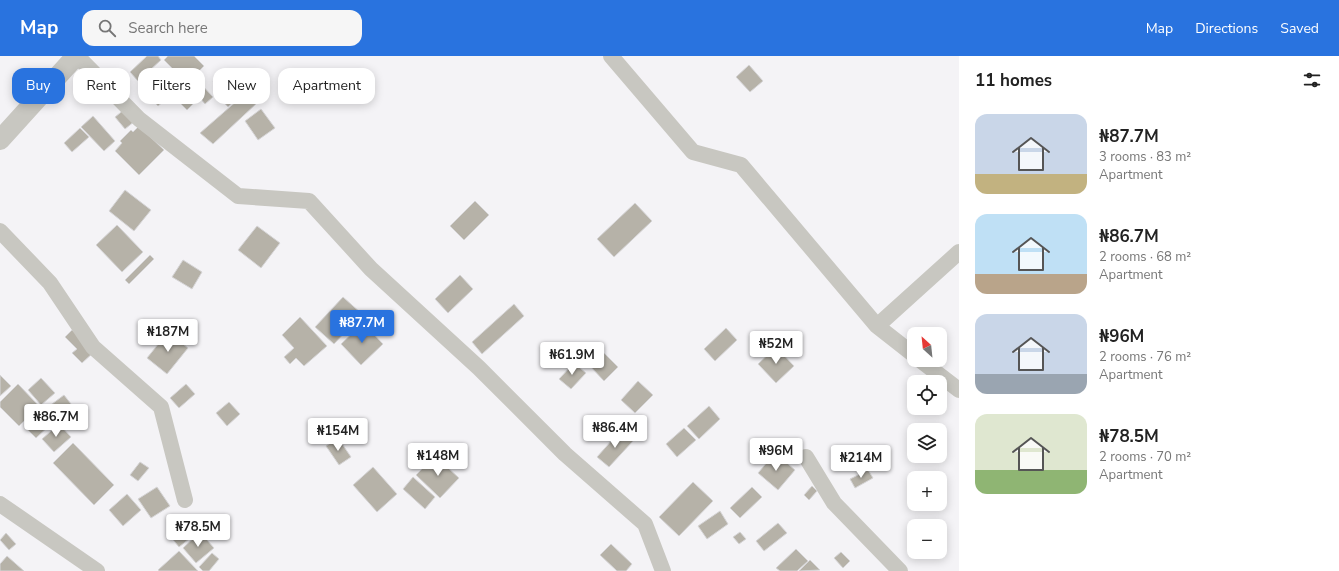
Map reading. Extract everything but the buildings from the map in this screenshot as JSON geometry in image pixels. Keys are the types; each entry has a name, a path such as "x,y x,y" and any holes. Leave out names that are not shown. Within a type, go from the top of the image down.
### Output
{"street":[{"path":"0,140 76,56 139,119 238,196 309,201 371,269 479,368 565,454 645,524 663,571"},
{"path":"611,56 693,152 741,165 877,326 907,350"},
{"path":"0,231 50,283 93,347 161,407 185,500"},
{"path":"877,326 959,252"},
{"path":"929,367 959,390"},
{"path":"806,457 834,503 900,571"},
{"path":"0,504 97,571"}]}
